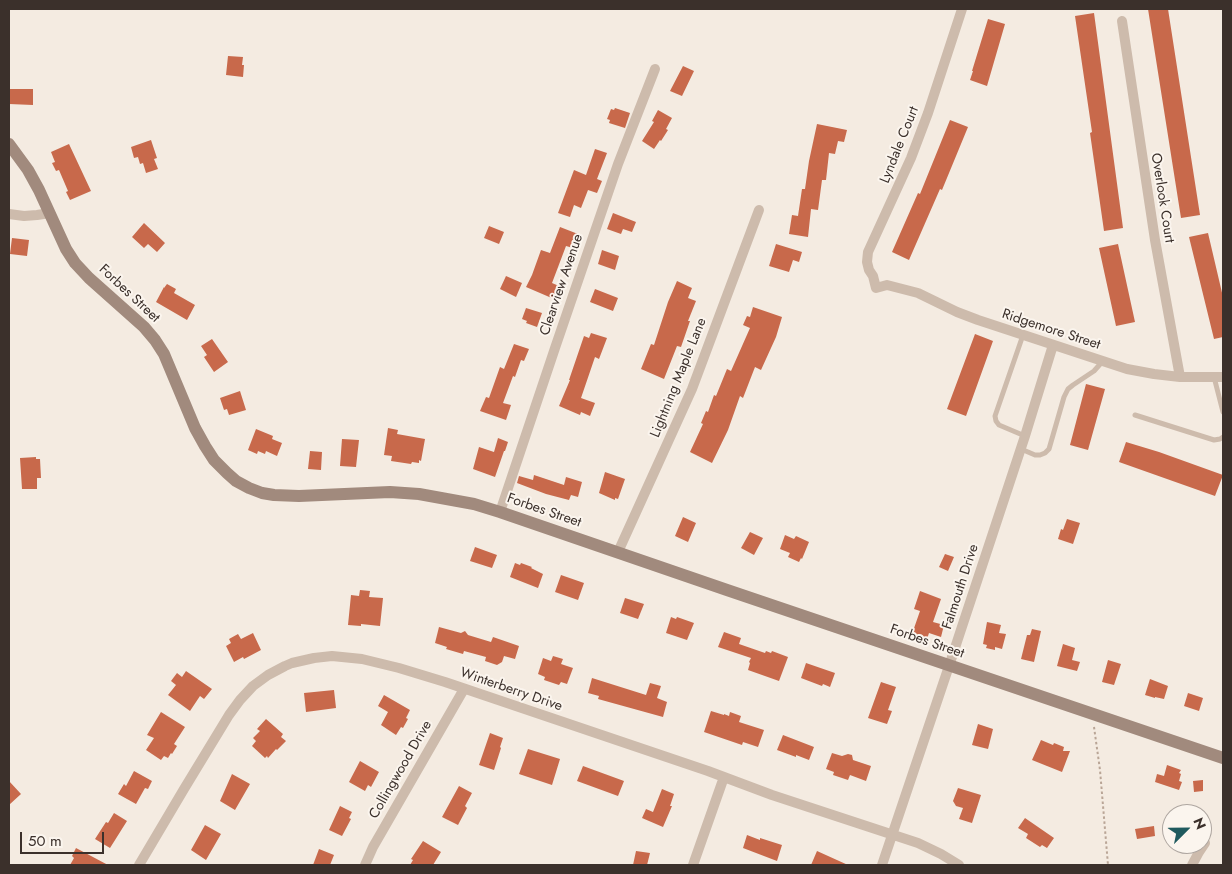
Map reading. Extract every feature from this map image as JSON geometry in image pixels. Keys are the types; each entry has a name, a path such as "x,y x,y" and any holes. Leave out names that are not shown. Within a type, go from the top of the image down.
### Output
{"street":[{"name":"Lyndale Court","path":"876,288 867,262 868,252 912,158 962,9"},
{"name":"Overlook Court","path":"1122,21 1155,240 1180,377"},
{"name":"Clearview Avenue","path":"500,512 618,164 655,69"},
{"name":"Forbes Street","path":"9,144 28,170 66,249 75,263 144,327 155,340 164,354 195,428 205,446 226,474 249,488 274,495 299,496 360,492 400,492 474,504 1223,758"},
{"name":"Lightning Maple Lane","path":"618,552 692,389 759,210"},
{"path":"9,214 24,216 50,213"},
{"name":"Ridgemore Street","path":"876,288 887,285 918,293 956,312 1127,369 1180,377 1219,377"},
{"name":"Falmouth Drive","path":"882,865 1054,345"},
{"name":"Winterberry Drive","path":"139,865 229,714 240,700 253,686 285,666 314,658 332,656 362,659 399,668 621,741 798,804 918,843 959,865"},
{"name":"Collingwood Drive","path":"365,865 373,847 464,689"},
{"path":"693,865 724,778"}],"lane":[{"path":"1023,335 995,416 999,425 1025,436"},
{"path":"1020,449 1040,455 1050,449 1064,397 1068,390 1094,371 1103,361"},
{"path":"1219,377 1223,412"},
{"path":"1135,415 1214,440 1223,437"}],"path":[{"path":"1092,713 1097,746 1108,865"}],"building":[{"path":"1148,9 1168,9 1200,215 1181,218"},
{"path":"1094,13 1123,228 1104,231 1075,16"},
{"path":"988,19 1005,24 987,86 970,80"},
{"path":"228,56 243,57 243,77 226,75"},
{"path":"683,66 694,71 682,96 670,91"},
{"path":"9,89 33,89 33,105 9,104"},
{"path":"615,108 630,113 625,128 609,123 610,120 607,119 611,109 614,110"},
{"path":"658,110 672,118 666,129 668,130 654,149 642,141 654,122 652,121"},
{"path":"950,120 968,127 942,190 940,189 909,260 892,252 918,193 920,194"},
{"path":"817,124 847,130 844,142 838,141 835,154 829,153 826,180 822,180 818,210 811,209 808,237 789,234 792,215 798,216 802,189 805,189"},
{"path":"151,140 157,158 154,159 158,169 146,173 143,163 140,164 138,157 134,158 131,147"},
{"path":"69,144 91,191 70,200 59,170 56,171 52,163 55,162 51,152"},
{"path":"595,149 607,153 597,179 602,181 597,193 588,190 581,208 574,205 570,217 558,213 574,170 586,175"},
{"path":"613,213 636,222 632,232 623,229 621,234 607,229"},
{"path":"144,223 165,243 157,252 148,244 144,248 132,237"},
{"path":"489,226 504,232 499,244 484,238"},
{"path":"560,227 578,234 573,248 566,246 552,283 559,286 554,299 526,287 541,250 550,253"},
{"path":"1208,233 1223,297 1223,337 1214,339 1189,237"},
{"path":"12,238 29,240 27,256 10,254"},
{"path":"776,244 802,252 799,262 793,260 789,272 769,266"},
{"path":"1118,244 1135,322 1116,326 1099,248"},
{"path":"602,250 619,256 615,270 598,264"},
{"path":"506,276 522,283 516,297 500,289"},
{"path":"677,281 692,288 688,298 696,301 681,347 677,346 664,379 641,369 651,344 654,345"},
{"path":"167,284 176,289 174,293 195,305 187,320 156,302"},
{"path":"595,289 618,298 613,311 590,302"},
{"path":"753,307 782,317 776,337 761,370 755,367 743,398 740,396 728,430 712,463 690,452 703,424 701,423 706,411 708,412 727,369 731,371 750,328 743,325 747,316 750,317"},
{"path":"526,308 542,313 537,327 526,323 527,321 522,319"},
{"path":"591,333 607,338 599,359 595,357 581,398 595,403 590,416 581,412 580,415 559,406 570,380 584,336 589,338"},
{"path":"975,334 993,341 966,416 947,409"},
{"path":"212,339 228,362 214,372 204,357 207,355 201,346"},
{"path":"514,344 529,349 524,361 521,360 515,377 513,376 503,403 511,405 506,420 480,411 486,397 489,398 500,367 504,369"},
{"path":"1086,384 1105,389 1088,450 1070,445"},
{"path":"240,391 246,410 229,415 227,409 224,410 220,398"},
{"path":"388,428 398,430 397,434 425,439 419,463 412,462 411,464 391,461 392,456 384,455"},
{"path":"256,429 273,436 272,439 282,443 277,456 266,451 265,454 258,451 257,454 248,450"},
{"path":"498,438 508,442 495,477 473,469 479,447 494,452"},
{"path":"342,439 359,440 356,467 340,466"},
{"path":"1126,442 1223,475 1215,496 1119,462"},
{"path":"310,451 322,452 321,470 308,469"},
{"path":"36,457 36,459 40,459 41,478 37,478 37,489 22,489 20,458"},
{"path":"605,472 625,479 618,499 615,498 615,500 599,493"},
{"path":"534,475 564,485 566,477 582,482 578,497 571,495 569,500 517,483 519,476 533,480"},
{"path":"683,517 696,523 688,542 675,536"},
{"path":"1067,519 1080,523 1073,544 1058,539"},
{"path":"750,532 763,538 754,555 741,548"},
{"path":"785,535 794,539 796,536 809,542 799,562 788,557 790,553 780,549"},
{"path":"475,547 497,555 492,568 470,561"},
{"path":"945,554 954,557 948,571 939,567"},
{"path":"515,563 532,567 543,574 538,588 510,577"},
{"path":"561,575 584,583 578,600 555,592"},
{"path":"360,590 370,591 369,597 383,598 380,626 348,625 351,595 359,596"},
{"path":"920,591 941,599 933,622 944,625 941,637 929,633 927,639 912,634 920,611 914,609"},
{"path":"625,598 644,604 638,619 620,613"},
{"path":"671,617 676,619 677,617 694,623 687,640 666,633"},
{"path":"987,622 1001,625 999,633 1006,634 1002,649 995,647 995,650 986,648 987,645 983,644"},
{"path":"439,627 461,633 465,631 468,635 491,642 493,637 519,646 515,659 504,656 502,662 497,665 485,661 486,657 464,651 463,654 446,649 447,647 435,643"},
{"path":"1032,629 1041,631 1034,662 1021,659 1027,635 1030,635"},
{"path":"724,632 741,638 739,644 765,653 766,651 771,653 772,651 788,657 779,681 748,670 751,658 718,647"},
{"path":"253,633 261,650 234,662 226,646 231,643 229,639 238,634 241,639"},
{"path":"1063,644 1075,648 1072,660 1080,662 1077,671 1057,666"},
{"path":"553,656 563,659 561,664 573,668 567,684 561,682 559,685 544,680 545,677 538,674 543,658 551,661"},
{"path":"1108,660 1121,664 1114,685 1102,682"},
{"path":"806,663 835,673 830,687 801,678"},
{"path":"186,671 212,689 204,699 200,696 190,711 168,695 176,685 171,681 177,673 182,677"},
{"path":"592,678 646,695 650,683 661,686 657,698 667,702 663,717 598,699 599,696 588,693"},
{"path":"1150,679 1168,686 1164,699 1145,695"},
{"path":"881,682 896,687 888,710 892,711 887,724 868,718"},
{"path":"334,690 336,708 306,712 304,693"},
{"path":"1188,693 1203,698 1199,711 1184,706"},
{"path":"384,695 410,710 403,728 401,727 396,735 381,725 388,712 378,706"},
{"path":"711,711 729,716 730,712 741,716 739,722 764,730 758,747 743,742 742,745 704,732"},
{"path":"161,712 185,727 174,744 177,746 172,754 168,758 164,756 161,760 146,750 154,738 147,735"},
{"path":"266,719 283,734 281,737 286,741 268,758 267,756 265,758 252,746 256,741 253,738 260,731 257,729"},
{"path":"978,724 993,729 988,749 972,745"},
{"path":"490,733 503,738 494,770 479,765"},
{"path":"783,735 814,747 809,760 777,750"},
{"path":"1041,740 1064,747 1063,751 1070,751 1062,772 1032,760"},
{"path":"528,749 560,759 552,785 519,774"},
{"path":"832,753 842,756 852,755 853,760 871,766 866,781 850,775 848,780 833,775 834,772 826,769"},
{"path":"360,761 379,772 371,787 368,785 365,791 349,782"},
{"path":"1167,765 1181,770 1179,781 1182,782 1179,790 1155,782 1157,774 1164,776"},
{"path":"583,766 624,781 618,796 577,781"},
{"path":"134,771 152,781 148,789 145,788 136,804 118,794 124,784 126,786"},
{"path":"232,774 250,784 235,810 220,801"},
{"path":"1203,780 1203,791 1194,792 1193,781"},
{"path":"9,781 21,794 9,805"},
{"path":"459,786 472,793 458,825 442,817"},
{"path":"958,788 981,795 972,823 959,819 963,808 956,806 953,801"},
{"path":"662,789 674,794 670,806 672,806 663,827 642,818 646,809 653,812"},
{"path":"340,806 352,812 349,818 351,819 342,836 329,830"},
{"path":"114,813 127,821 110,848 95,839"},
{"path":"1025,818 1054,838 1047,848 1042,845 1040,847 1026,838 1028,834 1018,828"},
{"path":"205,825 221,834 206,860 191,850"},
{"path":"1154,826 1155,836 1137,839 1135,829"},
{"path":"747,835 782,845 777,861 743,848"},
{"path":"423,841 441,852 433,865 410,865 413,860 411,859"},
{"path":"76,848 108,865 70,865"},
{"path":"319,849 334,855 330,865 313,865"},
{"path":"636,851 650,853 647,865 633,865"},
{"path":"817,851 848,865 811,865"}]}
